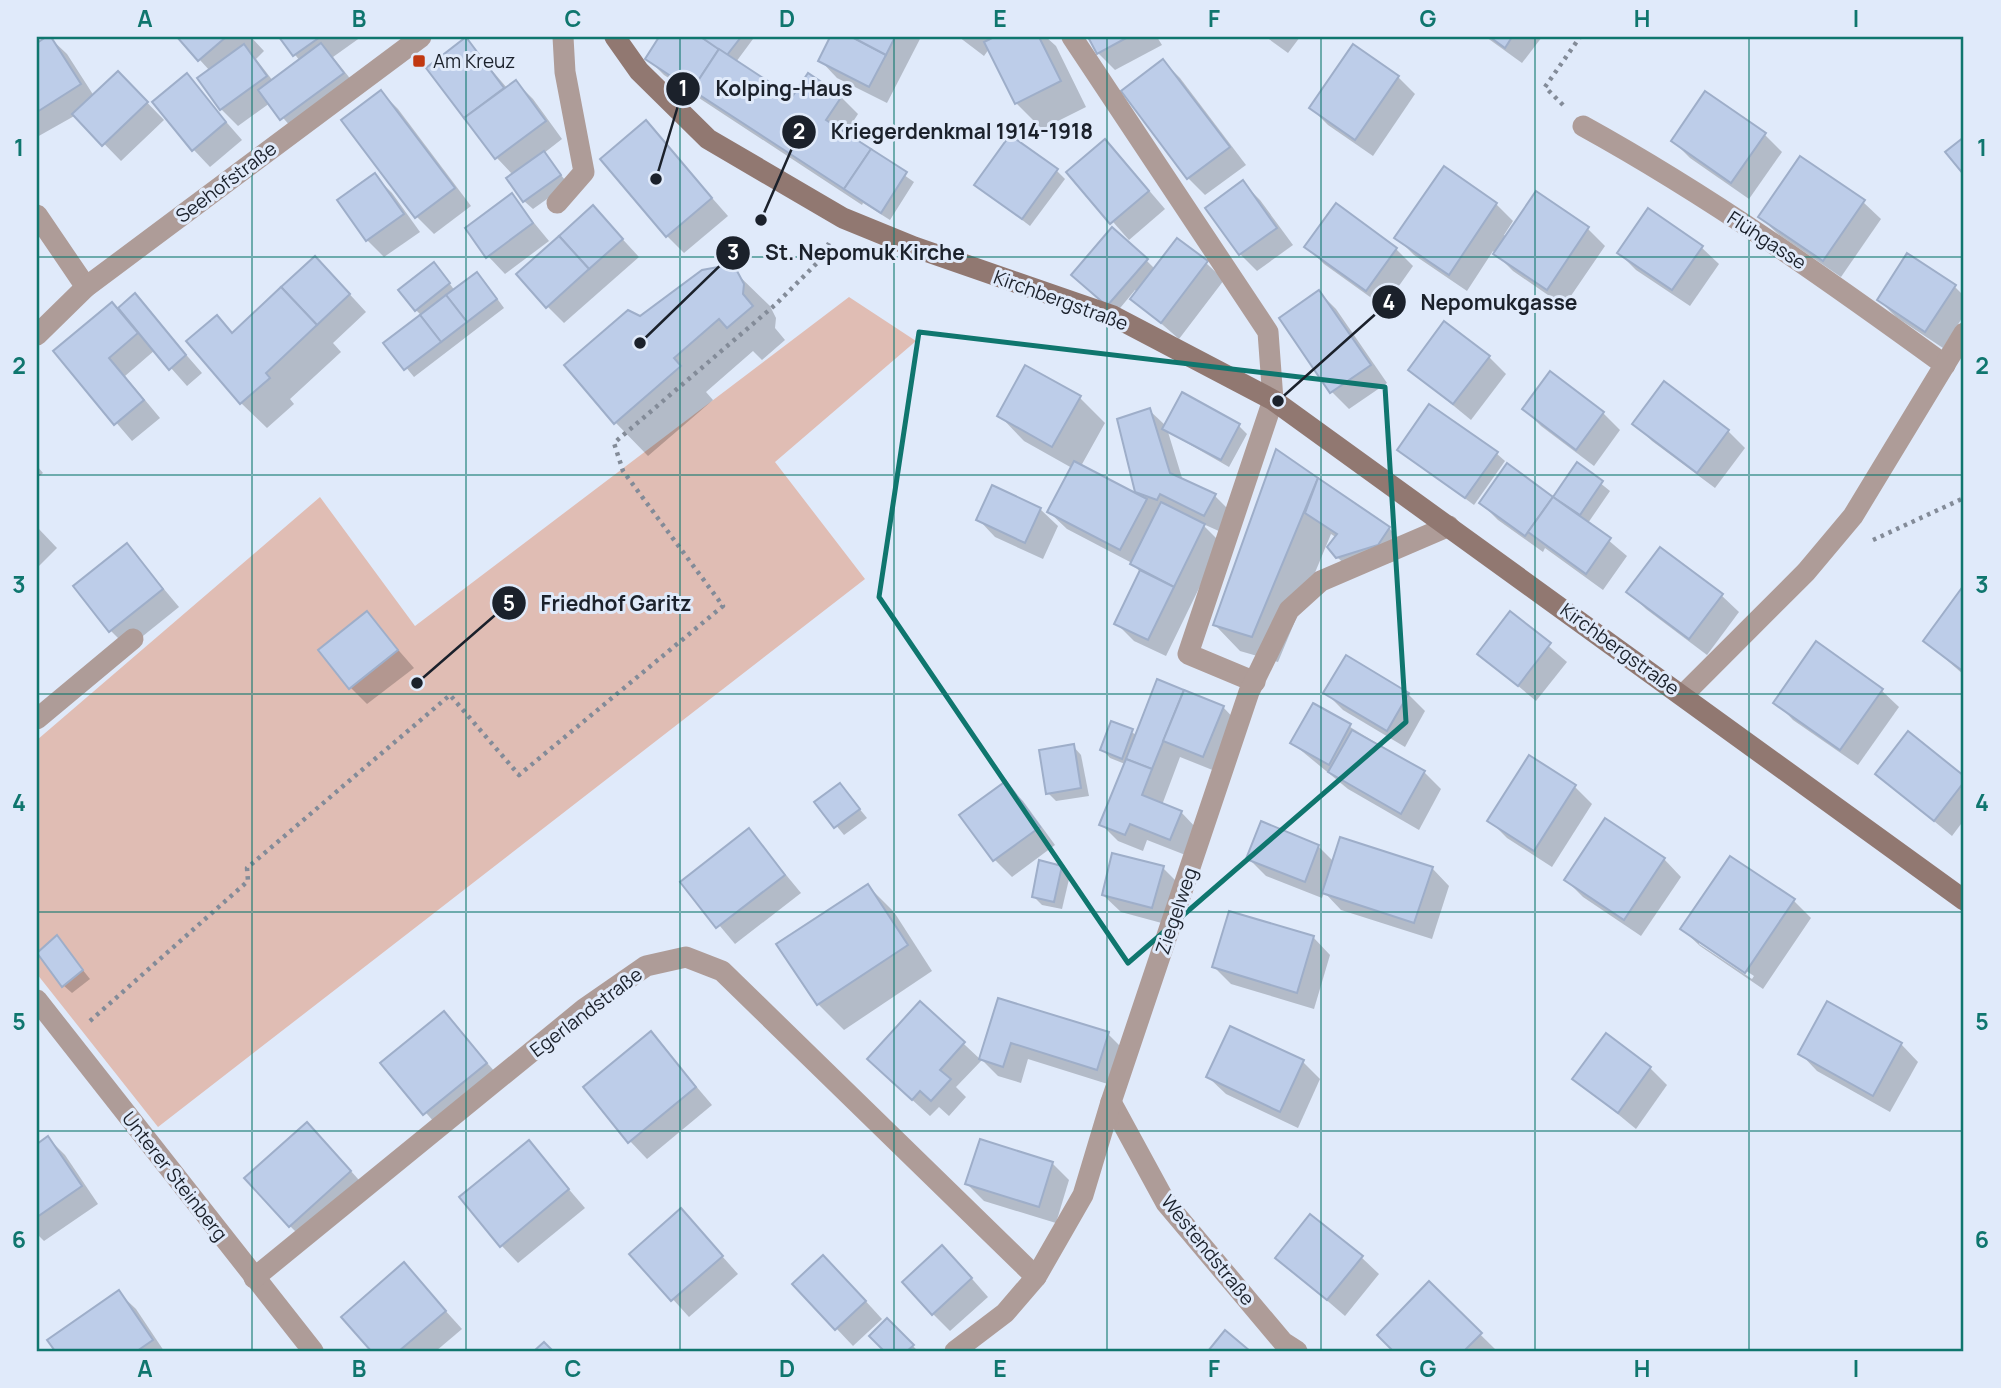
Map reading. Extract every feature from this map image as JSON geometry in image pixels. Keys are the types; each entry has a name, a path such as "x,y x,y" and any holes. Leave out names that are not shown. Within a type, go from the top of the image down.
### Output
{"street":[{"path":"557,203 584,172 565,72 563,37"},
{"name":"Kirchbergstraße","path":"615,37 639,71 708,139 843,218 914,247 1113,316 1273,400 1964,900"},
{"path":"1072,37 1268,332 1273,400 1188,654 1255,682"},
{"name":"Seehofstraße","path":"37,335 86,287 414,39"},
{"name":"Flühgasse","path":"1583,126 1651,164 1813,270 1945,365"},
{"path":"37,215 86,287"},
{"path":"1683,695 1805,572 1853,516 1964,332"},
{"name":"Ziegelweg","path":"955,1351 1005,1313 1036,1277 1083,1195 1111,1102 1255,682 1289,610 1321,581 1449,526"},
{"path":"37,719 133,639"},
{"name":"Egerlandstraße","path":"254,1278 583,1009 646,966 686,957 722,971 1036,1277"},
{"name":"Unterer Steinberg","path":"37,1000 313,1351"},
{"name":"Westendstraße","path":"1111,1102 1166,1203 1283,1342 1297,1351"}],"path":[{"path":"1580,37 1545,87 1583,126"},
{"path":"68,1040 248,881 247,867 450,695 519,775 723,606 623,471 614,443 775,305 819,261 843,218"},
{"path":"1867,543 1964,498"}],"highlighted area":[{"path":"919,332 1385,387 1406,722 1128,963 879,597"}],"shaded area":[{"path":"849,297 916,341 775,462 865,579 158,1127 37,974 37,740 320,497 415,626"}],"building":[{"path":"51,37 81,84 37,112 37,43"},
{"path":"177,37 226,37 198,61"},
{"path":"279,37 320,37 293,56"},
{"path":"466,37 504,88 464,118 426,68"},
{"path":"659,37 701,37 719,49 692,90 645,59"},
{"path":"701,37 741,37 727,55"},
{"path":"830,37 852,37 886,55 869,87 818,61"},
{"path":"852,37 895,37 886,55"},
{"path":"994,37 1039,37 1061,81 1015,104 984,42"},
{"path":"1088,37 1128,37 1097,54"},
{"path":"1490,37 1512,37 1505,48"},
{"path":"321,43 344,73 280,120 258,90"},
{"path":"244,44 267,76 220,110 197,78"},
{"path":"1353,44 1399,76 1355,140 1309,108"},
{"path":"719,49 792,97 808,73 842,96 826,120 871,149 844,189 692,90"},
{"path":"1163,59 1230,147 1187,179 1121,91"},
{"path":"118,71 148,102 102,146 72,114"},
{"path":"187,73 226,122 192,151 152,102"},
{"path":"516,80 546,121 495,159 464,118"},
{"path":"381,90 455,188 415,218 341,120"},
{"path":"1705,91 1766,133 1731,183 1671,141"},
{"path":"646,120 712,198 666,237 600,159"},
{"path":"1010,135 1058,169 1022,219 974,185"},
{"path":"1964,137 1964,175 1945,152"},
{"path":"1105,139 1149,191 1110,224 1066,172"},
{"path":"871,149 907,172 881,213 844,189"},
{"path":"544,151 561,175 523,202 506,178"},
{"path":"1800,156 1865,200 1823,261 1758,217"},
{"path":"1444,166 1497,203 1449,275 1394,238"},
{"path":"375,173 404,214 366,241 337,200"},
{"path":"1243,180 1277,228 1239,255 1205,208"},
{"path":"1536,191 1589,227 1547,290 1493,254"},
{"path":"512,193 533,223 486,258 465,228"},
{"path":"1336,203 1397,248 1366,291 1304,247"},
{"path":"593,205 623,239 589,269 559,236"},
{"path":"1648,208 1703,246 1672,290 1617,253"},
{"path":"1112,227 1148,259 1107,306 1071,275"},
{"path":"559,236 589,269 546,308 516,274"},
{"path":"1177,238 1208,261 1161,323 1130,299"},
{"path":"1907,253 1956,285 1925,332 1877,300"},
{"path":"315,256 350,294 317,325 281,287"},
{"path":"434,262 450,283 415,311 398,290"},
{"path":"729,265 737,271 744,284 743,294 753,306 727,328 719,319 674,358 681,366 614,424 564,365 628,310 640,316 702,270"},
{"path":"477,272 497,299 467,322 446,295"},
{"path":"281,287 317,325 266,373 270,378 240,404 186,341 217,315 232,333"},
{"path":"1319,290 1371,365 1330,393 1279,318"},
{"path":"135,293 186,355 169,370 118,308"},
{"path":"446,295 467,322 441,342 420,315"},
{"path":"112,302 138,333 109,358 144,400 114,425 53,351"},
{"path":"420,315 441,342 404,370 383,343"},
{"path":"1444,321 1490,356 1453,404 1408,370"},
{"path":"1025,365 1081,396 1052,447 997,416"},
{"path":"1550,371 1604,412 1576,450 1522,409"},
{"path":"1664,381 1729,430 1697,473 1632,424"},
{"path":"1182,392 1240,424 1221,460 1162,429"},
{"path":"1429,404 1498,452 1465,498 1397,450"},
{"path":"1150,408 1170,473 1216,494 1204,516 1160,494 1157,500 1135,492 1117,419"},
{"path":"1276,449 1318,478 1252,637 1213,625"},
{"path":"1074,461 1147,499 1120,550 1047,512"},
{"path":"1577,462 1603,481 1580,515 1553,497"},
{"path":"1507,463 1553,497 1525,536 1479,503"},
{"path":"1318,478 1390,527 1378,545 1336,558 1327,547 1337,534 1305,513"},
{"path":"992,485 1041,508 1025,543 976,520"},
{"path":"1553,497 1611,538 1586,574 1528,532"},
{"path":"1161,502 1205,524 1174,587 1130,564"},
{"path":"127,543 163,589 109,632 73,586"},
{"path":"1660,547 1723,594 1689,639 1626,592"},
{"path":"1140,570 1174,587 1148,640 1114,624"},
{"path":"1961,589 1964,592 1964,672 1923,641"},
{"path":"367,611 398,650 349,689 318,650"},
{"path":"1510,611 1551,643 1518,686 1477,654"},
{"path":"1816,641 1883,689 1840,750 1773,703"},
{"path":"1346,655 1409,693 1387,731 1323,693"},
{"path":"1157,679 1184,690 1152,769 1126,759"},
{"path":"1184,690 1224,706 1203,757 1163,741"},
{"path":"1313,703 1351,724 1329,765 1290,743"},
{"path":"1111,721 1133,729 1122,759 1100,750"},
{"path":"1352,730 1425,771 1401,814 1328,772"},
{"path":"1908,731 1964,776 1964,782 1934,821 1875,774"},
{"path":"1074,744 1081,788 1046,794 1039,750"},
{"path":"1529,755 1576,785 1534,851 1487,821"},
{"path":"1126,759 1152,769 1142,795 1182,811 1170,840 1130,824 1125,835 1099,825"},
{"path":"1006,781 1040,827 993,861 959,815"},
{"path":"840,783 860,809 834,828 814,802"},
{"path":"1605,818 1665,858 1624,920 1564,880"},
{"path":"1261,821 1319,845 1305,882 1246,859"},
{"path":"749,828 785,875 716,928 680,882"},
{"path":"1340,837 1433,867 1414,923 1322,893"},
{"path":"1112,853 1164,866 1152,908 1102,895"},
{"path":"1730,856 1795,899 1745,973 1680,929"},
{"path":"1039,860 1062,866 1054,902 1032,897"},
{"path":"868,884 908,945 817,1005 776,944"},
{"path":"1229,911 1314,936 1297,993 1212,967"},
{"path":"57,935 83,970 62,987 37,953"},
{"path":"998,998 1109,1032 1097,1070 1011,1043 1003,1067 979,1059"},
{"path":"920,1001 965,1042 940,1070 951,1079 931,1101 920,1091 912,1100 867,1059"},
{"path":"1827,1001 1902,1043 1873,1096 1798,1054"},
{"path":"444,1011 487,1063 423,1115 380,1063"},
{"path":"1230,1026 1304,1060 1280,1112 1206,1077"},
{"path":"651,1031 696,1087 628,1143 583,1087"},
{"path":"1606,1033 1651,1067 1618,1113 1572,1079"},
{"path":"307,1122 351,1171 289,1227 244,1178"},
{"path":"48,1136 82,1186 37,1217 37,1144"},
{"path":"980,1139 1053,1162 1039,1207 965,1184"},
{"path":"529,1140 569,1189 500,1247 459,1197"},
{"path":"681,1208 723,1256 671,1301 629,1254"},
{"path":"1310,1214 1363,1256 1327,1300 1275,1258"},
{"path":"942,1245 972,1278 932,1315 902,1282"},
{"path":"823,1255 866,1301 835,1330 792,1284"},
{"path":"404,1262 446,1311 399,1351 371,1351 341,1317"},
{"path":"1429,1281 1482,1333 1464,1351 1393,1351 1377,1335"},
{"path":"119,1290 153,1340 137,1351 55,1351 47,1340"},
{"path":"887,1318 914,1345 907,1351 884,1351 869,1336"},
{"path":"1225,1330 1250,1351 1208,1351"},
{"path":"544,1342 553,1351 534,1351"}],"place":[{"name":"Am Kreuz","path":"419,61"},
{"name":"Kolping-Haus","path":"656,179"},
{"name":"Kriegerdenkmal 1914-1918","path":"761,220"},
{"name":"St. Nepomuk Kirche","path":"640,343"},
{"name":"Nepomukgasse","path":"1278,401"},
{"name":"Friedhof Garitz","path":"417,683"}]}
